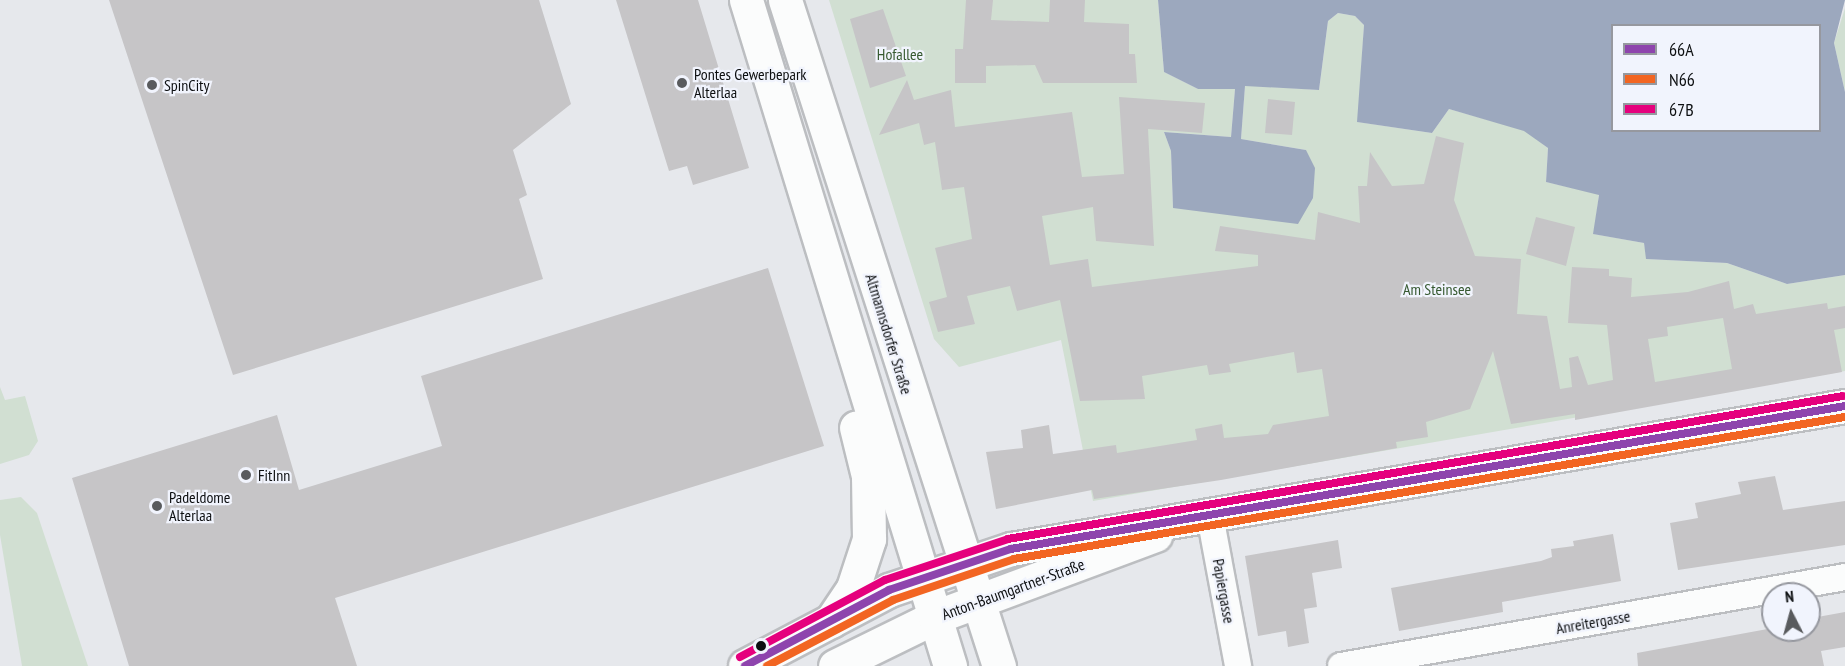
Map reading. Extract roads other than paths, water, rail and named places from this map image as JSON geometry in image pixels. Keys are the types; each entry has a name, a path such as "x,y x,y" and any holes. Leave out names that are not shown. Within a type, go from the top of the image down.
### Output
{"main road":[{"path":"746,0 950,666"},
{"name":"Altmannsdorfer Straße","path":"785,0 962,562 999,666"},
{"path":"831,621 853,588 869,539 868,476 833,334 839,302"},
{"name":"Anton-Baumgartner-Straße","path":"745,666 922,576 962,562 1845,406"},
{"name":"Anton-Baumgartner-Straße","path":"836,666 935,617 1201,518"}],"street":[{"name":"Papiergasse","path":"1201,518 1238,666"},
{"name":"Anreitergasse","path":"1341,666 1845,577"}],"water":[{"path":"1158,0 1845,0 1834,43 1845,92 1845,275 1787,284 1727,263 1646,259 1644,243 1593,234 1599,195 1546,182 1548,148 1524,131 1449,109 1432,133 1357,122 1364,25 1355,16 1338,13 1328,21 1319,90 1245,86 1241,139 1306,150 1315,168 1313,198 1298,224 1173,208 1171,151 1164,132 1231,137 1235,89 1198,89 1164,72"}],"place":[{"name":"Pontes Gewerbepark Alterlaa","path":"682,83"},
{"name":"SpinCity","path":"152,85"},
{"name":"FitInn","path":"246,475"},
{"name":"Padeldome Alterlaa","path":"157,506"}],"park label":[{"name":"Hofallee","path":"900,54"},
{"name":"Am Steinsee","path":"1437,289"}]}
